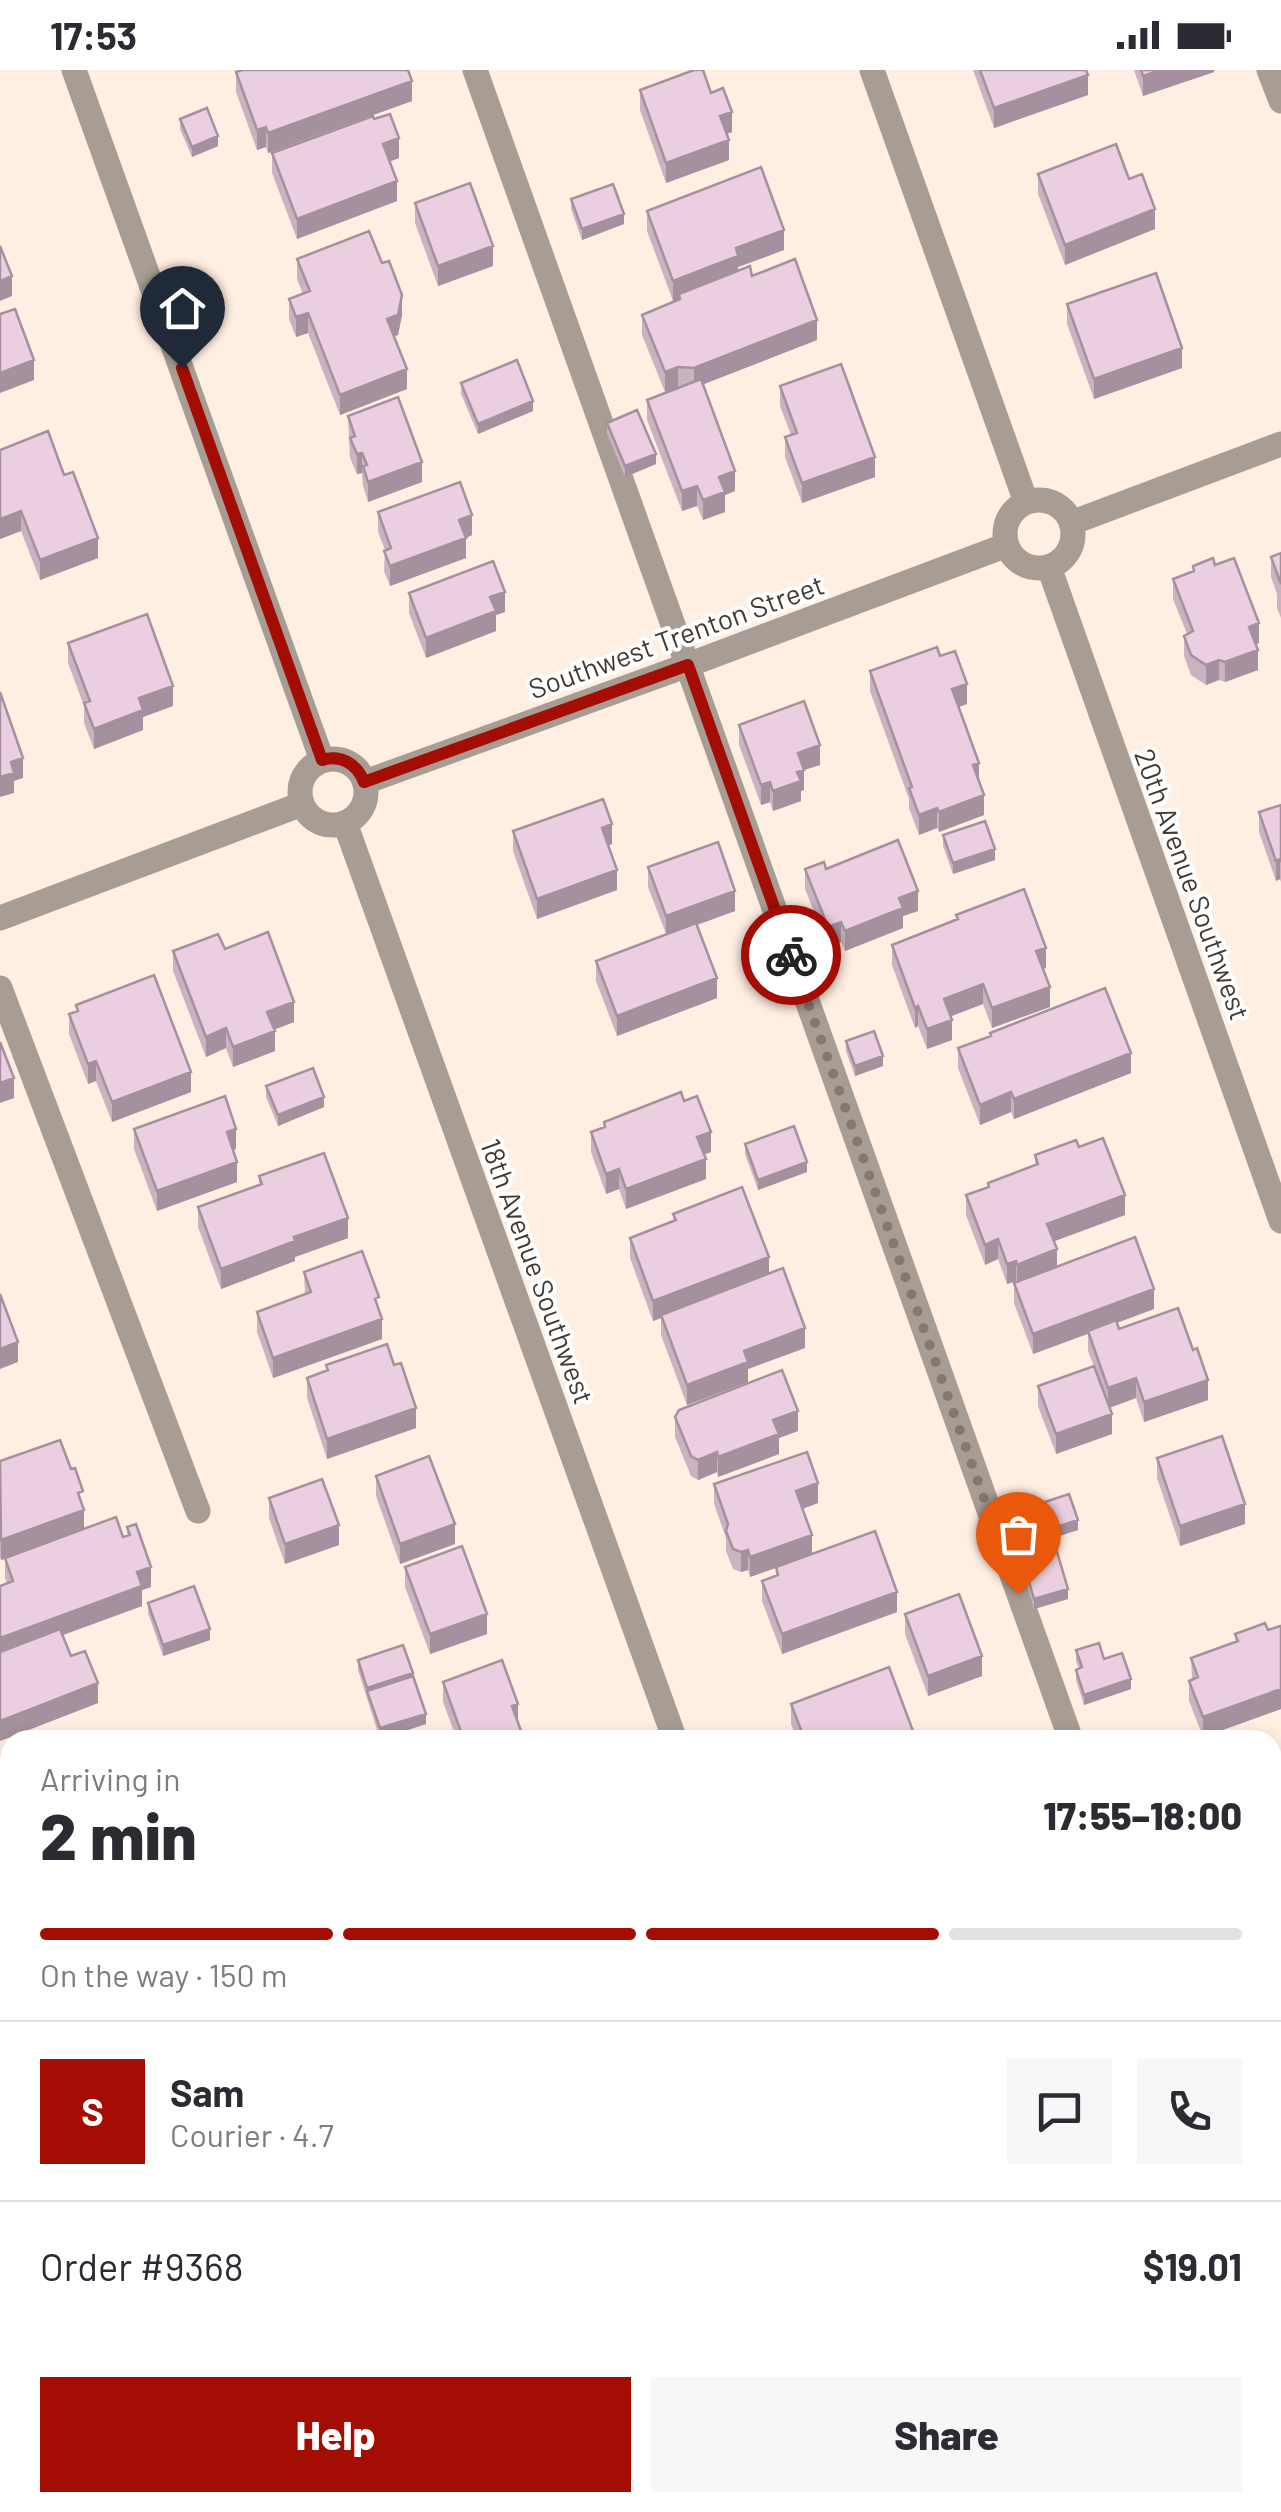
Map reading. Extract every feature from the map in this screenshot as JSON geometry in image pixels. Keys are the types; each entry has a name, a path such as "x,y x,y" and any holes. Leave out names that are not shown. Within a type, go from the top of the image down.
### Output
{"street":[{"path":"74,70 322,760"},
{"path":"475,70 1066,1730"},
{"path":"872,70 1026,502"},
{"path":"1270,70 1281,101"},
{"path":"1071,523 1281,444"},
{"path":"1047,501 1057,505 1071,523 1070,548 1049,567 1025,566 1006,545 1007,520 1026,502 1047,501"},
{"name":"Southwest Trenton Street","path":"364,782 1006,545"},
{"name":"20th Avenue Southwest","path":"1049,567 1281,1221"},
{"path":"339,758 349,762 364,782 366,798 362,809 344,823 322,824 302,804 299,788 303,777 322,760 339,758"},
{"path":"0,918 302,804"},
{"name":"18th Avenue Southwest","path":"344,823 671,1730"},
{"path":"0,988 198,1511"}],"building":[{"path":"408,70 412,81 268,133 266,127 257,130 236,72"},
{"path":"703,70 711,93 723,88 732,112 720,116 729,140 666,163 640,90"},
{"path":"980,70 1086,70 1088,75 994,108"},
{"path":"207,108 218,136 192,147 180,119"},
{"path":"390,114 399,138 383,144 397,181 297,219 272,153 373,116 374,119"},
{"path":"1116,144 1129,179 1142,174 1155,209 1065,245 1038,174"},
{"path":"761,167 784,230 736,248 738,256 673,281 647,211"},
{"path":"470,183 493,246 438,266 415,203"},
{"path":"613,184 624,214 582,229 571,199"},
{"path":"369,231 382,263 389,261 402,295 398,315 387,319 407,369 340,395 308,313 296,317 289,299 310,291 297,259"},
{"path":"0,246 12,276 0,281"},
{"path":"795,259 817,320 694,368 678,367 665,372 642,315 680,299 679,294 750,266 752,276"},
{"path":"1156,273 1182,348 1094,379 1067,304"},
{"path":"15,309 34,360 0,373 0,314"},
{"path":"517,360 533,401 478,424 461,383"},
{"path":"841,364 875,457 802,483 785,437 797,433 780,386"},
{"path":"701,379 735,471 719,477 725,492 703,500 697,486 682,491 647,400"},
{"path":"398,397 422,462 368,482 363,466 367,465 350,438 355,436 348,416"},
{"path":"637,410 656,454 625,466 607,423"},
{"path":"48,431 64,475 73,472 98,538 40,560 21,511 0,519 0,450"},
{"path":"460,482 472,515 459,520 466,538 390,566 384,551 391,548 378,512"},
{"path":"1281,553 1281,584 1271,557"},
{"path":"1213,558 1215,565 1234,558 1259,623 1249,627 1258,650 1206,665 1191,655 1184,636 1193,631 1173,579"},
{"path":"493,561 505,592 490,597 496,611 426,638 409,593"},
{"path":"147,614 173,686 139,698 143,710 94,729 84,703 90,701 68,643"},
{"path":"937,647 940,656 955,651 967,684 952,689 979,763 973,765 984,795 939,812 937,808 919,815 870,671"},
{"path":"0,692 23,758 11,762 14,773 0,777"},
{"path":"804,701 820,745 798,753 804,770 797,772 801,781 773,791 770,782 761,785 739,725"},
{"path":"603,799 612,824 602,828 617,870 537,899 513,831"},
{"path":"1281,805 1281,862 1276,861 1259,812"},
{"path":"985,821 995,849 953,863 943,835"},
{"path":"898,840 918,891 899,898 903,908 845,931 841,922 828,927 805,869 824,862 826,869"},
{"path":"718,842 735,891 666,916 648,867"},
{"path":"1024,889 1046,948 1036,951 1050,987 992,1008 983,984 944,999 952,1020 927,1029 892,945"},
{"path":"696,923 717,978 617,1016 596,961"},
{"path":"268,932 294,1002 267,1012 275,1031 233,1047 226,1028 206,1037 173,951 218,934 225,949"},
{"path":"154,975 191,1072 112,1102 96,1061 88,1064 69,1014 78,1011 76,1005"},
{"path":"1105,988 1131,1053 1014,1099 1011,1092 980,1105 958,1048"},
{"path":"874,1031 883,1056 855,1066 846,1041"},
{"path":"0,1042 14,1078 0,1083"},
{"path":"313,1068 324,1097 278,1115 266,1086"},
{"path":"681,1092 684,1101 697,1096 711,1132 697,1137 706,1159 626,1189 619,1169 606,1174 591,1132 605,1127 604,1122"},
{"path":"225,1096 236,1129 227,1132 237,1162 157,1191 134,1129"},
{"path":"794,1126 807,1162 758,1180 745,1144"},
{"path":"1103,1138 1125,1195 1047,1224 1057,1249 1017,1265 1016,1261 1007,1264 998,1239 985,1245 966,1195 1038,1164 1035,1155 1076,1140 1079,1147"},
{"path":"324,1153 348,1218 221,1269 198,1207 262,1184 259,1176"},
{"path":"742,1187 769,1257 653,1301 630,1238 676,1220 673,1214"},
{"path":"1135,1237 1154,1289 1033,1334 1014,1283"},
{"path":"362,1251 379,1297 375,1299 382,1319 273,1358 257,1312 311,1292 304,1272"},
{"path":"783,1268 805,1328 744,1351 748,1362 687,1385 661,1315"},
{"path":"0,1294 18,1342 0,1349"},
{"path":"1178,1308 1208,1380 1144,1402 1136,1378 1108,1388 1088,1331 1116,1320 1119,1329"},
{"path":"387,1344 394,1365 401,1363 416,1408 327,1439 307,1378 328,1370 326,1365"},
{"path":"1094,1366 1112,1414 1056,1434 1038,1386"},
{"path":"782,1370 798,1411 773,1420 779,1434 718,1457 717,1452 698,1460 691,1456 675,1417 679,1410"},
{"path":"1222,1436 1245,1504 1180,1526 1157,1458"},
{"path":"60,1440 83,1491 78,1493 84,1510 1,1540 0,1461"},
{"path":"807,1452 818,1483 796,1491 812,1535 750,1557 748,1550 733,1549 714,1484"},
{"path":"429,1456 455,1524 400,1544 376,1476"},
{"path":"322,1479 339,1525 285,1544 269,1498"},
{"path":"1069,1494 1078,1520 1032,1535 1023,1509"},
{"path":"116,1517 123,1537 130,1535 127,1527 136,1524 151,1567 137,1572 142,1586 0,1638 0,1586 13,1581 5,1558"},
{"path":"875,1531 897,1592 782,1634 762,1581 778,1575 776,1567"},
{"path":"1052,1535 1068,1589 1034,1599 1018,1544"},
{"path":"462,1546 487,1614 430,1634 405,1567"},
{"path":"194,1586 210,1629 163,1645 148,1603"},
{"path":"959,1594 982,1656 928,1676 905,1614"},
{"path":"1265,1623 1268,1630 1281,1628 1281,1689 1203,1717 1189,1681 1198,1677 1191,1658 1238,1641 1235,1634"},
{"path":"60,1629 71,1656 85,1651 98,1683 0,1721 0,1652"},
{"path":"1099,1643 1104,1659 1122,1653 1131,1679 1084,1695 1076,1670 1082,1667 1076,1650"},
{"path":"403,1645 413,1673 367,1688 358,1660"},
{"path":"502,1660 518,1704 512,1706 521,1730 460,1730 443,1682"},
{"path":"889,1667 913,1730 801,1730 791,1704"},
{"path":"413,1676 426,1714 380,1728 367,1691"}],"way so far":[{"path":"791,955 1018,1594"}],"route":[{"path":"182,368 322,760 339,758 349,762 364,782 688,665 791,955"}]}
